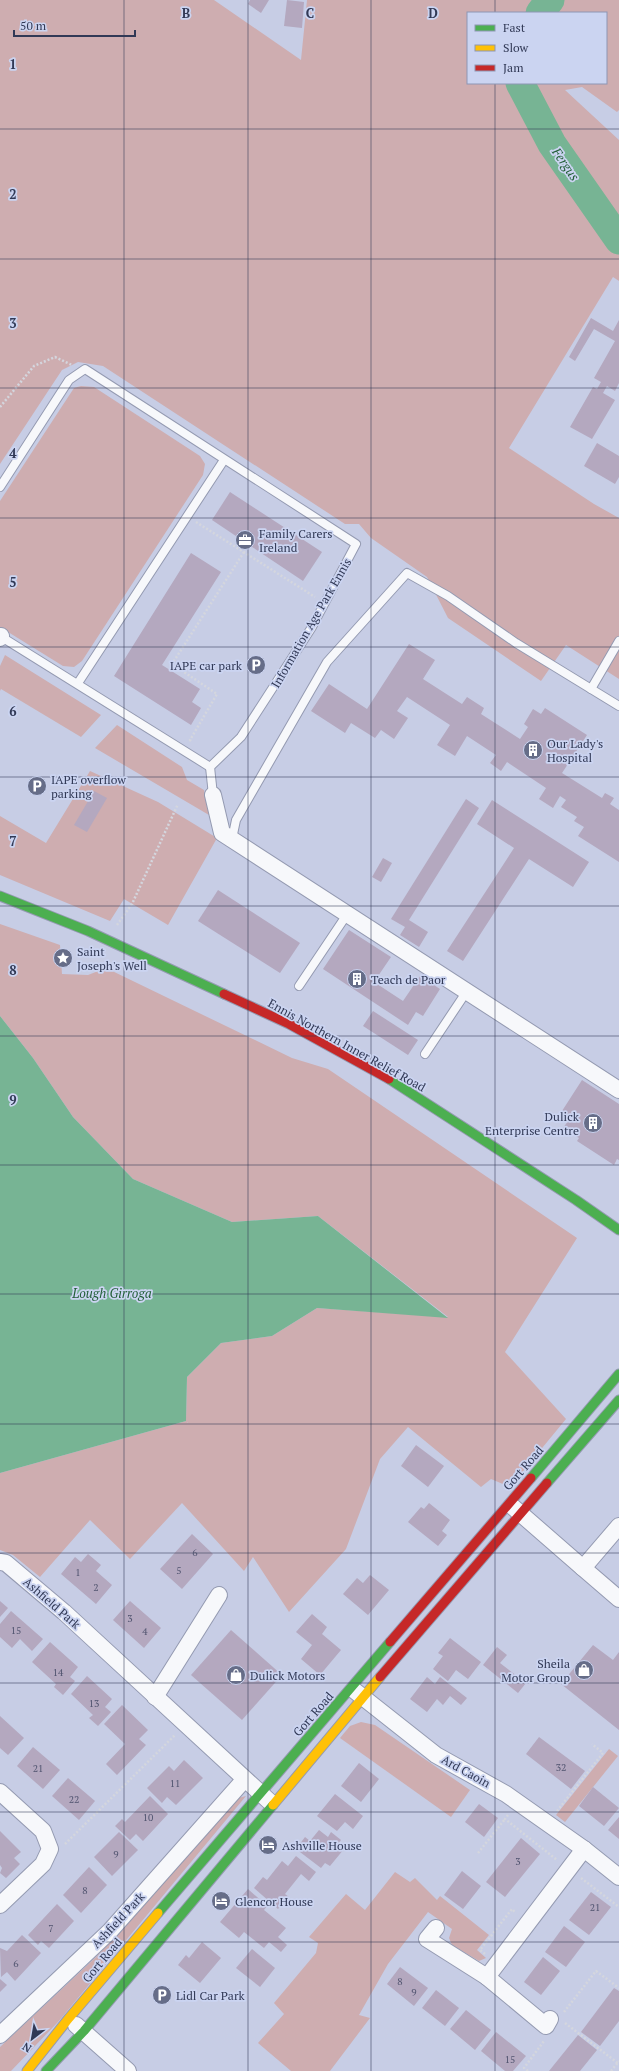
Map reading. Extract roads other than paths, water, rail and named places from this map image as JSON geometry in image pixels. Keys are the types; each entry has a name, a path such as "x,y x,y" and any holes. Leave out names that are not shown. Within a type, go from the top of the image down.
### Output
{"main road":[{"name":"Ennis Northern Inner Relief Road","path":"0,896 105,939 289,1024 404,1088 576,1200 619,1230"},
{"name":"Gort Road","path":"46,2071 84,2031 274,1805 357,1693 509,1503 619,1374"},
{"name":"Gort Road","path":"27,2071 69,2018 260,1794 357,1693 521,1514 619,1400"}],"street":[{"path":"213,795 222,833 348,913 619,1090"},
{"path":"509,1503 619,1599"},
{"path":"583,1568 619,1526"},
{"name":"Ashfield Park","path":"0,1562 6,1563 64,1612 184,1725 244,1780 274,1805"},
{"path":"155,1697 218,1595"},
{"name":"Ard Caoin","path":"357,1693 436,1755 517,1802 584,1849 619,1877"},
{"name":"Ashfield Park","path":"0,2035 110,1931 244,1780"},
{"path":"0,1792 43,1831 50,1850 43,1864 0,1905"},
{"path":"487,1977 584,1849"},
{"path":"436,1928 427,1939 487,1977 546,2026 550,2020"},
{"path":"69,2018 128,2071"}],"lane":[{"name":"Information Age Park Ennis","path":"0,487 69,380 85,369 356,544 312,627 241,737 210,767"},
{"path":"78,683 224,460"},
{"path":"232,839 236,820 327,662 407,573 448,596 516,643 619,706"},
{"path":"0,637 78,683 210,767 213,795"},
{"path":"590,689 619,641"},
{"path":"299,986 348,913"},
{"path":"425,1054 467,991"}],"water":[{"name":"Lough Girroga","path":"0,1016 33,1058 73,1117 133,1179 232,1222 318,1216 448,1318 317,1308 272,1336 221,1343 187,1377 186,1421 0,1473"}],"waterway":[{"name":"Fergus","path":"541,12 550,0"},
{"name":"Fergus","path":"521,84 552,144 619,240"}],"place":[{"name":"Family Carers Ireland","path":"245,540"},
{"name":"IAPE car park","path":"256,665"},
{"name":"Our Lady's Hospital","path":"533,750"},
{"name":"IAPE overflow parking","path":"37,786"},
{"name":"Saint Joseph's Well","path":"63,958"},
{"name":"Teach de Paor","path":"357,979"},
{"name":"Dulick Enterprise Centre","path":"593,1123"},
{"name":"Sheila Motor Group","path":"584,1670"},
{"name":"Dulick Motors","path":"236,1675"},
{"name":"Ashville House","path":"268,1845"},
{"name":"Glencor House","path":"221,1901"},
{"name":"Lidl Car Park","path":"162,1995"}]}
